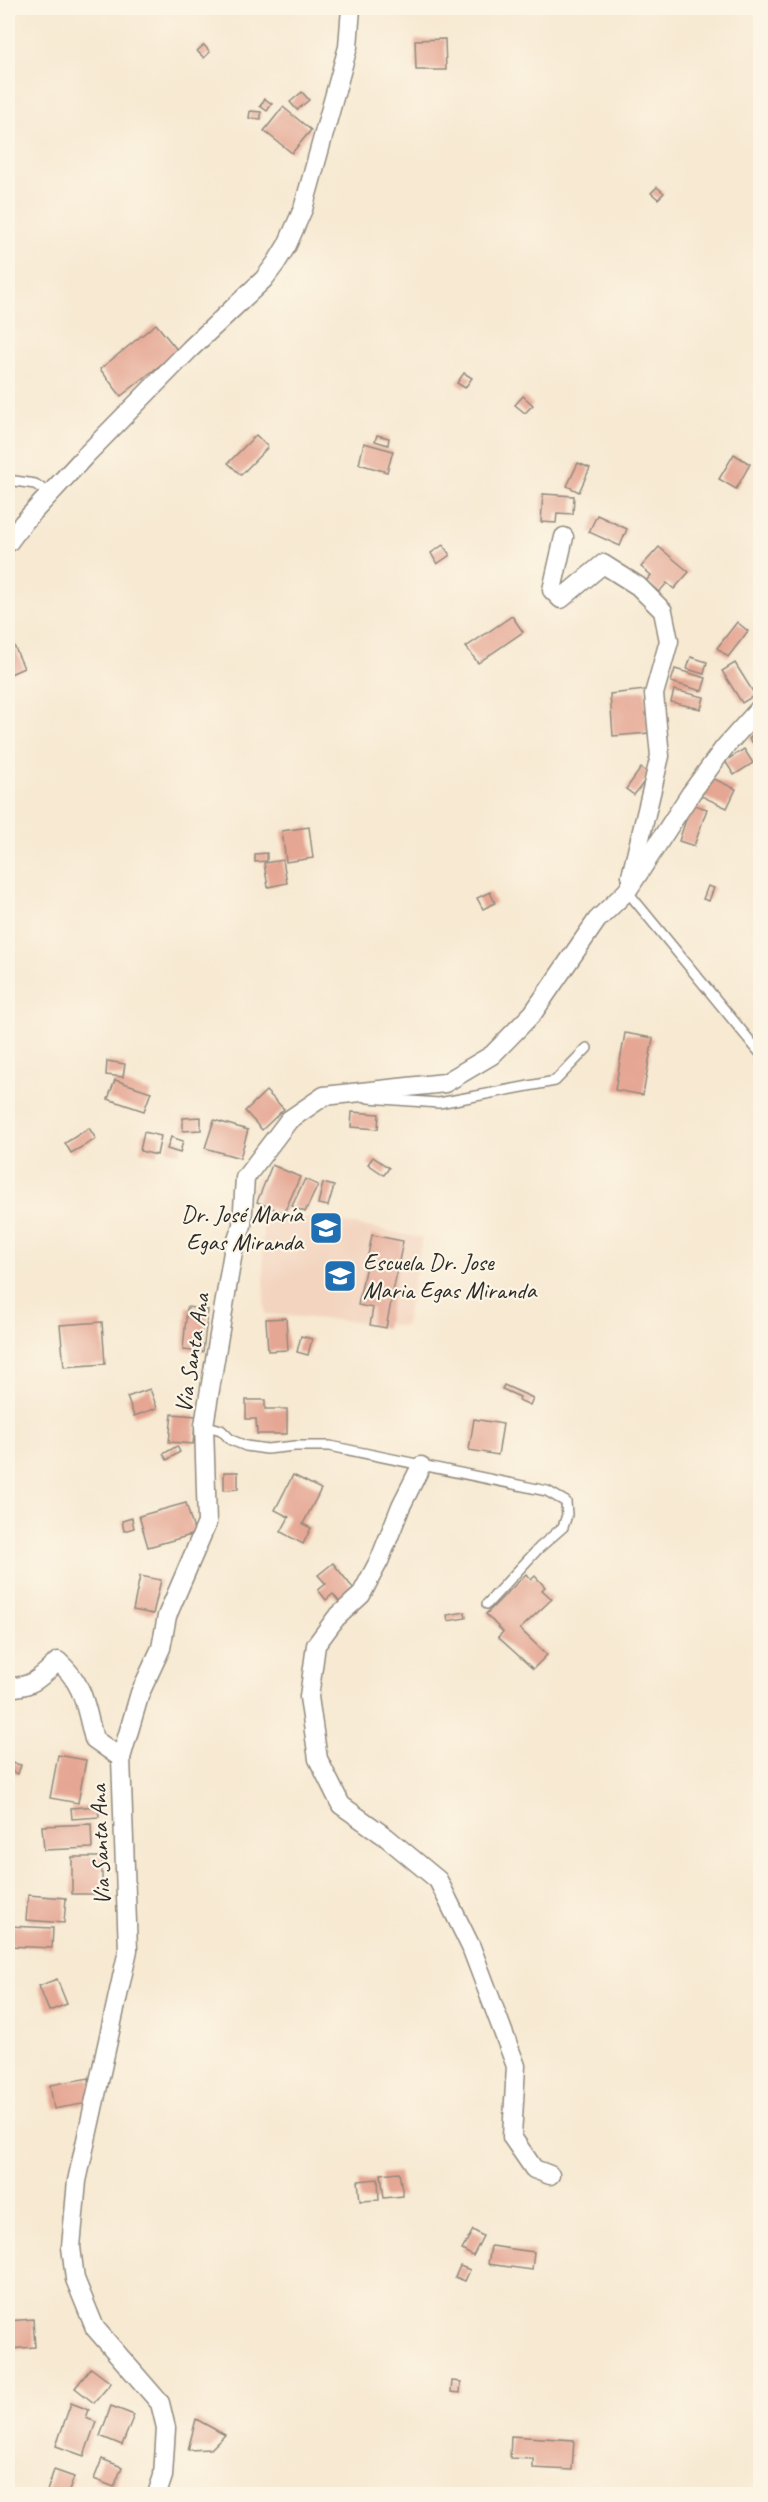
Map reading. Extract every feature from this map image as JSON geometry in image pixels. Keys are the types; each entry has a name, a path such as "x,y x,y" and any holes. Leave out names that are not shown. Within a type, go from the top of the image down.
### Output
{"street":[{"path":"8,543 51,494 190,350 264,279 287,245 303,209 348,47 351,8"},
{"path":"564,537 552,590 561,598 603,564 638,586 663,611 669,641 654,694 660,756 627,891"},
{"path":"324,1096 445,1083 492,1055 534,1013 597,920 627,891 691,793 724,748 760,708"},
{"name":"Via Santa Ana","path":"157,2494 163,2476 166,2428 160,2403 95,2328 75,2279 71,2247 77,2181 128,1950 121,1758 140,1694 160,1648 167,1616 207,1522 204,1425 233,1252 242,1225 245,1178 289,1120 324,1096"},
{"path":"421,1466 361,1596 336,1618 316,1645 309,1696 318,1759 341,1805 386,1837 438,1880 471,1947 516,2066 512,2137 534,2169 550,2175"},
{"path":"8,1687 22,1687 32,1682 58,1661 71,1672 81,1686 94,1739 121,1758"}],"lane":[{"path":"8,480 35,484 51,494"},
{"path":"627,891 760,1053"},
{"path":"324,1096 439,1103 555,1081 587,1048"},
{"path":"204,1425 221,1430 231,1440 246,1446 267,1449 330,1446 547,1491 566,1502 567,1515 563,1527 539,1548 487,1604"}],"shaded area":[{"name":"Escuela Dr. Jose Maria Egas Miranda","path":"259,1175 279,1215 336,1221 422,1238 405,1326 265,1314 262,1213 249,1191"}],"building":[{"path":"445,39 446,70 416,70 415,40"},
{"path":"204,45 210,52 204,58 197,51"},
{"path":"302,92 309,100 297,110 290,102"},
{"path":"265,99 272,104 267,111 260,106"},
{"path":"283,107 311,130 292,153 264,131"},
{"path":"250,111 261,112 261,119 249,118"},
{"path":"657,187 664,193 658,199 651,193"},
{"path":"156,324 178,351 121,396 100,369"},
{"path":"464,373 472,378 465,388 457,383"},
{"path":"523,396 533,405 525,413 515,405"},
{"path":"256,435 268,447 241,475 228,463"},
{"path":"377,435 389,438 388,445 375,441"},
{"path":"364,443 393,451 387,472 359,464"},
{"path":"734,454 750,464 736,489 719,479"},
{"path":"578,463 590,468 579,492 567,486"},
{"path":"543,494 574,496 573,514 557,513 556,523 541,522"},
{"path":"597,515 627,529 620,546 589,532"},
{"path":"443,545 450,555 437,564 431,553"},
{"path":"659,547 689,572 674,589 667,583 659,592 646,581 651,575 641,567"},
{"path":"512,616 523,632 478,663 466,647"},
{"path":"737,622 748,631 728,657 717,648"},
{"path":"12,641 24,668 8,675 8,643"},
{"path":"691,657 707,662 704,674 687,669"},
{"path":"735,663 755,695 742,703 722,671"},
{"path":"675,669 706,678 702,691 671,682"},
{"path":"645,690 649,733 613,736 610,694"},
{"path":"674,690 704,697 701,709 671,702"},
{"path":"760,728 760,750 749,739"},
{"path":"744,749 753,763 734,775 725,761"},
{"path":"641,768 650,774 634,795 626,789"},
{"path":"708,776 736,789 727,808 699,795"},
{"path":"691,804 707,809 694,846 679,841"},
{"path":"309,827 313,858 286,862 282,831"},
{"path":"267,853 267,861 255,862 255,854"},
{"path":"283,860 287,883 268,887 264,863"},
{"path":"708,886 714,888 709,901 703,899"},
{"path":"490,892 495,903 483,909 477,898"},
{"path":"625,1033 653,1038 643,1095 615,1090"},
{"path":"107,1061 125,1064 123,1077 106,1075"},
{"path":"115,1080 151,1092 144,1111 108,1099"},
{"path":"266,1091 284,1109 262,1130 245,1111"},
{"path":"352,1112 379,1114 378,1129 351,1127"},
{"path":"201,1117 201,1130 183,1131 183,1118"},
{"path":"214,1120 248,1130 240,1158 205,1148"},
{"path":"89,1128 96,1139 71,1153 65,1143"},
{"path":"144,1132 161,1136 157,1155 140,1151"},
{"path":"171,1137 183,1141 180,1153 167,1149"},
{"path":"373,1157 389,1168 384,1175 368,1164"},
{"path":"272,1165 300,1177 284,1213 257,1202"},
{"path":"305,1179 318,1185 305,1212 292,1206"},
{"path":"323,1183 334,1186 328,1206 318,1204"},
{"path":"372,1235 403,1241 386,1328 370,1325 373,1308 358,1305"},
{"path":"187,1307 208,1310 203,1352 183,1350"},
{"path":"286,1318 288,1350 268,1351 266,1319"},
{"path":"102,1322 105,1364 64,1367 60,1325"},
{"path":"301,1336 312,1339 308,1355 297,1352"},
{"path":"504,1385 533,1398 530,1405 519,1400 520,1397 502,1389"},
{"path":"150,1389 157,1408 134,1416 127,1397"},
{"path":"246,1400 265,1400 265,1409 287,1409 287,1434 257,1434 256,1419 246,1419"},
{"path":"172,1414 196,1416 193,1444 169,1442"},
{"path":"474,1419 503,1424 498,1455 469,1450"},
{"path":"177,1446 180,1452 167,1460 163,1454"},
{"path":"224,1472 238,1472 238,1489 224,1490"},
{"path":"293,1475 321,1489 303,1524 311,1528 303,1544 281,1532 289,1517 275,1510"},
{"path":"186,1503 195,1534 148,1547 139,1516"},
{"path":"132,1518 134,1528 124,1531 122,1521"},
{"path":"333,1563 356,1592 341,1604 333,1594 326,1600 318,1590 326,1584 318,1575"},
{"path":"526,1574 531,1580 535,1576 545,1587 542,1590 552,1599 520,1629 547,1655 533,1669 498,1637 503,1632 486,1614"},
{"path":"140,1576 161,1580 153,1614 133,1610"},
{"path":"465,1612 466,1618 448,1621 447,1615"},
{"path":"58,1755 86,1760 78,1803 50,1798"},
{"path":"13,1763 21,1765 18,1774 10,1771"},
{"path":"98,1806 99,1817 72,1819 71,1808"},
{"path":"91,1824 92,1848 44,1850 42,1826"},
{"path":"72,1857 102,1857 102,1894 72,1894"},
{"path":"28,1895 66,1898 64,1923 26,1920"},
{"path":"8,1926 53,1928 52,1948 8,1946"},
{"path":"57,1979 67,2004 49,2011 39,1986"},
{"path":"89,2078 94,2102 54,2109 50,2085"},
{"path":"399,2172 403,2196 384,2198 381,2174"},
{"path":"378,2179 379,2200 360,2201 358,2181"},
{"path":"473,2230 483,2236 473,2256 462,2250"},
{"path":"491,2246 534,2252 532,2270 488,2264"},
{"path":"460,2266 470,2270 465,2281 455,2277"},
{"path":"33,2319 35,2347 9,2349 8,2321"},
{"path":"91,2368 111,2383 94,2403 75,2388"},
{"path":"452,2381 461,2382 460,2393 451,2392"},
{"path":"71,2403 89,2410 86,2418 96,2422 84,2456 56,2446"},
{"path":"111,2406 134,2415 122,2445 100,2436"},
{"path":"196,2419 225,2435 211,2449 188,2450"},
{"path":"511,2436 574,2440 572,2470 533,2468 533,2459 510,2458"},
{"path":"102,2459 122,2467 114,2487 94,2479"},
{"path":"54,2470 74,2477 68,2494 46,2494"}],"place":[{"name":"Dr. José María Egas Miranda","path":"326,1228"},
{"name":"Escuela Dr. Jose Maria Egas Miranda","path":"340,1276"}]}
